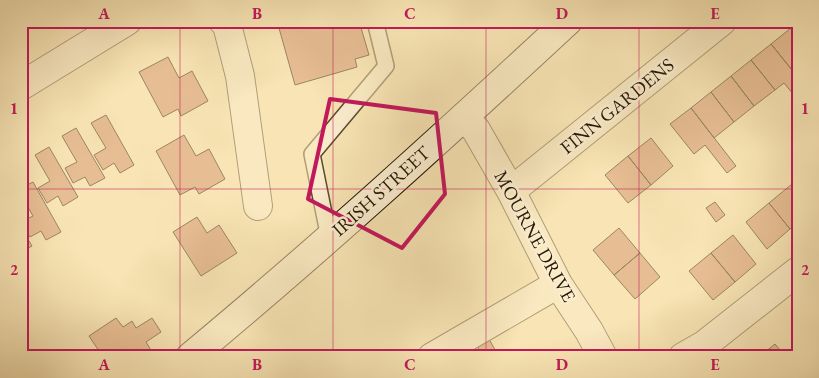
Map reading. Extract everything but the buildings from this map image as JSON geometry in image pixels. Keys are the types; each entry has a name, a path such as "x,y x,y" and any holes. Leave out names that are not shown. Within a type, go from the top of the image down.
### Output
{"street":[{"path":"21,86 128,21"},
{"path":"223,21 227,25 240,76 258,206"},
{"name":"IRISH STREET","path":"190,357 282,280 568,21"},
{"name":"FINN GARDENS","path":"511,191 722,21"},
{"name":"MOURNE DRIVE","path":"464,117 476,130 511,191 558,284 590,331 604,357"},
{"path":"683,357 704,345 798,271"},
{"path":"432,357 558,284"}],"lane":[{"path":"329,238 312,154 386,66 375,21"}],"highlighted area":[{"path":"330,99 436,113 445,194 402,248 308,199"}]}
